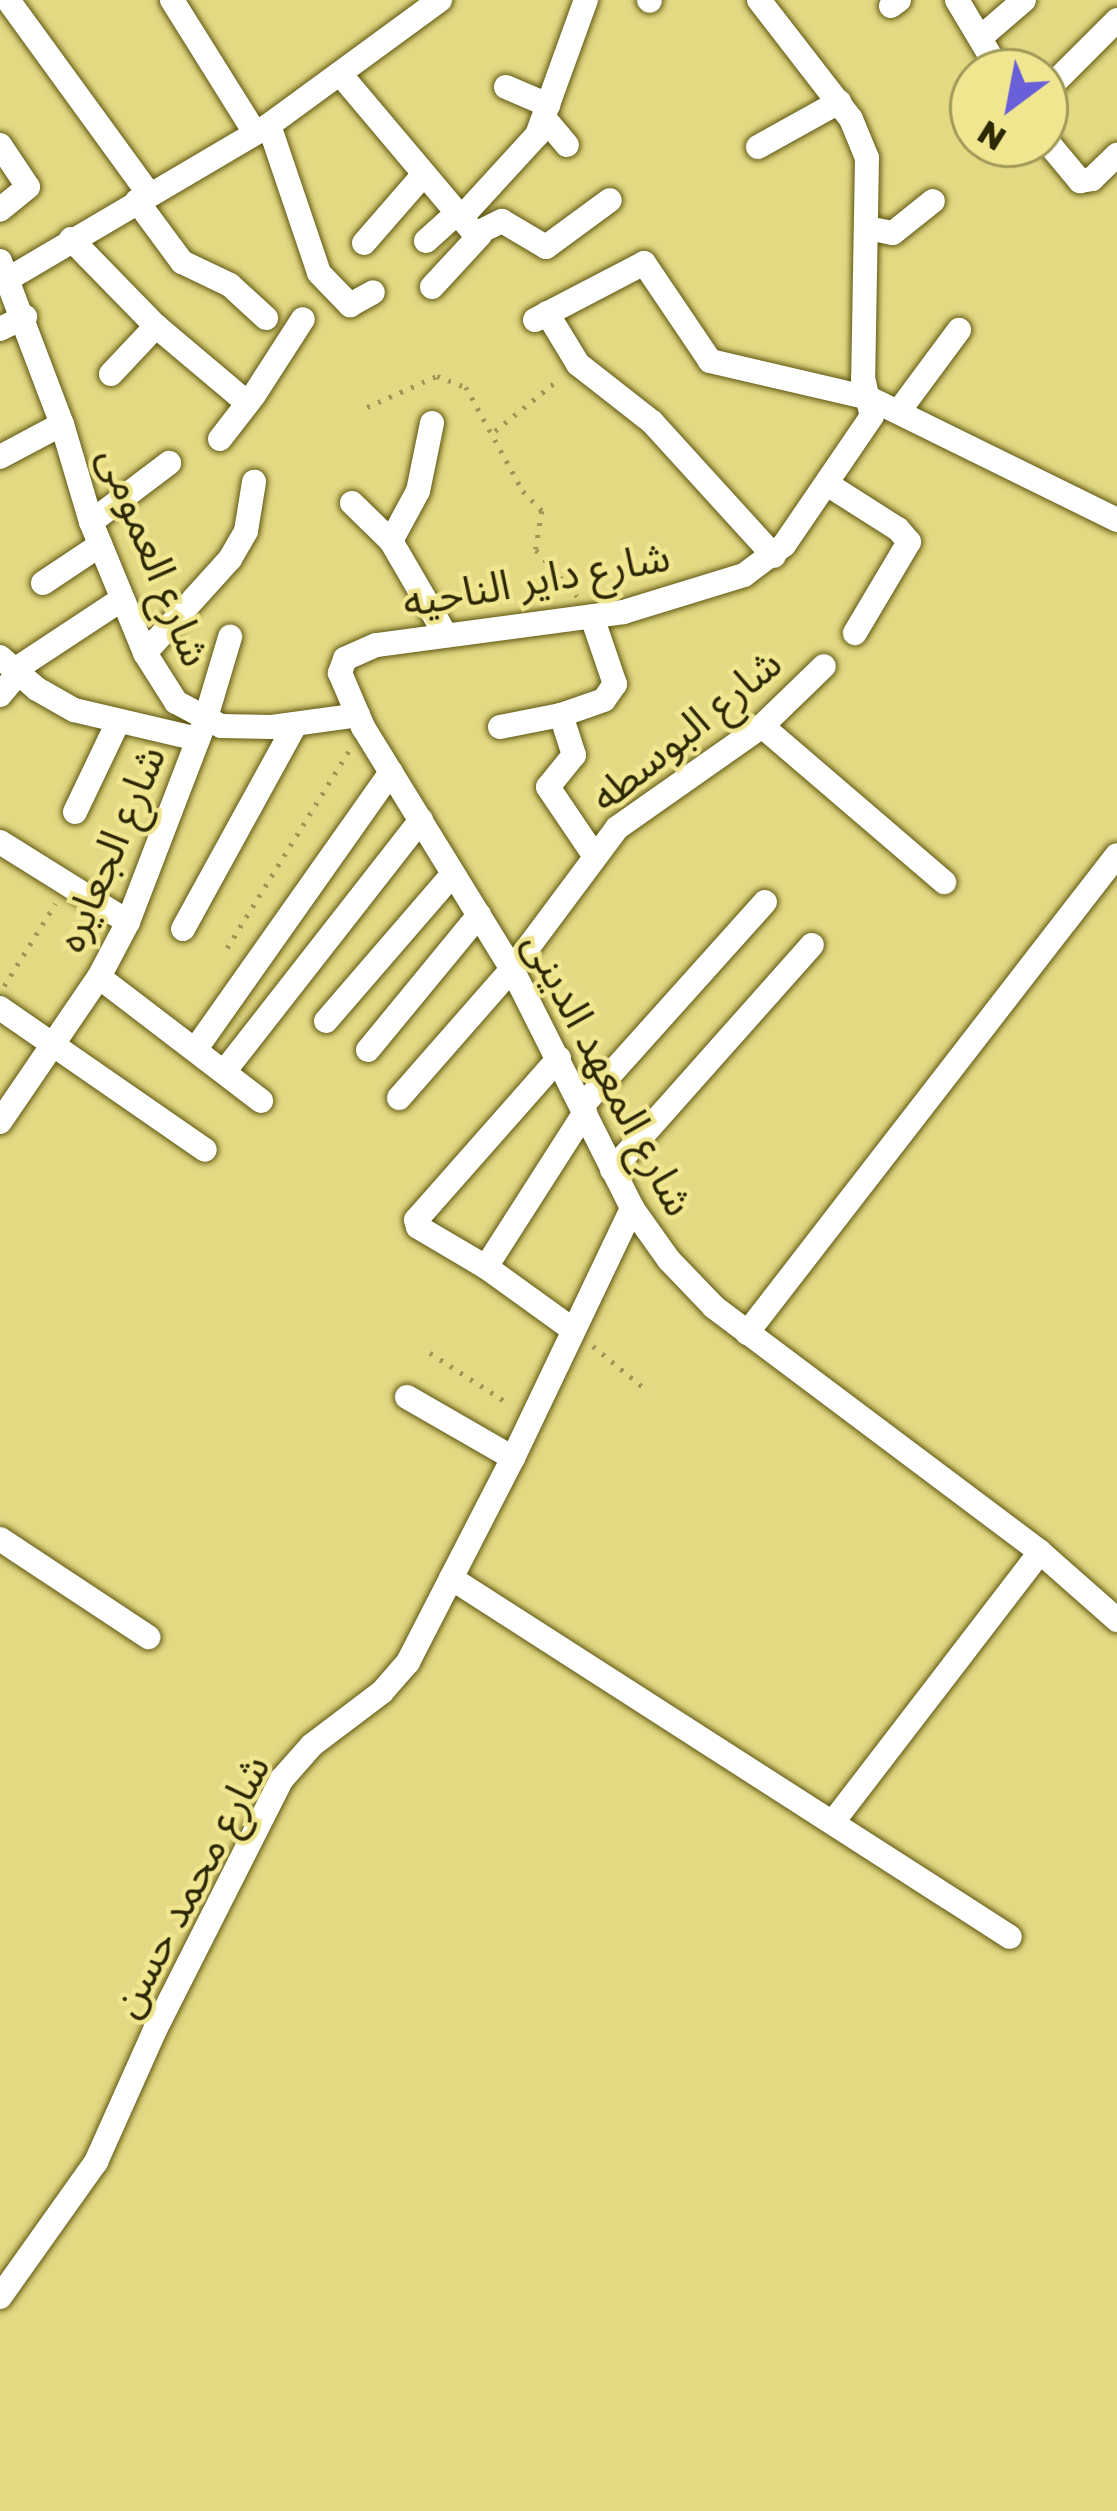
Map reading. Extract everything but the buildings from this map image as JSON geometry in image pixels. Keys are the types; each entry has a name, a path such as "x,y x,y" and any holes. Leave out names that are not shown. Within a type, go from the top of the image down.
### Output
{"street":[{"path":"8,0 182,262 243,283 266,318"},
{"path":"172,0 262,129 319,274 350,305 373,292"},
{"path":"4,270 70,239 262,129 440,0"},
{"path":"432,287 466,222 520,157 546,112 586,0"},
{"path":"957,0 986,48"},
{"path":"980,38 1024,0"},
{"name":"شارع داير الناحيه","path":"340,673 345,658 376,645 444,632 589,617 744,575 774,556 872,416 863,378 867,158 838,102 764,2"},
{"path":"1069,68 1117,20"},
{"path":"341,75 466,222"},
{"path":"506,87 546,112 567,145"},
{"path":"758,147 838,102"},
{"path":"0,145 28,187 0,210"},
{"path":"1069,168 1080,181 1092,179 1117,155"},
{"path":"364,243 424,174"},
{"path":"427,241 466,222 502,220 546,247 610,200"},
{"path":"867,228 893,233 933,202"},
{"path":"70,239 156,326 244,400 251,399"},
{"path":"774,556 652,422 578,364 541,316 644,263 710,361 869,398 1113,511"},
{"name":"شارع العمومى","path":"4,270 25,316 95,533 145,653 176,702 201,730 361,721"},
{"path":"0,329 25,316"},
{"path":"220,439 303,319"},
{"path":"111,374 156,326"},
{"path":"899,411 959,330"},
{"path":"391,541 424,473 432,423"},
{"path":"0,457 62,424"},
{"path":"43,583 169,463"},
{"path":"145,653 230,559 246,531 254,482"},
{"path":"826,484 898,529 908,542 855,633"},
{"path":"352,503 391,541 444,632"},
{"path":"0,695 10,667 122,599"},
{"path":"500,728 561,716 614,691 615,678 589,617"},
{"name":"شارع الجعايره","path":"2,1114 99,976 128,922 201,730 230,638"},
{"name":"شارع البوسطه","path":"399,1098 512,969 594,855 638,809 762,726 824,666"},
{"path":"10,667 74,710 117,724 201,730"},
{"name":"شارع المعهد الدينى","path":"340,673 361,721 512,969 632,1208 690,1285 1040,1552 1117,1620"},
{"path":"561,716 574,755 551,781 548,794 594,855"},
{"path":"75,812 117,724"},
{"path":"183,928 295,725"},
{"path":"762,726 944,882"},
{"path":"195,1050 391,772"},
{"path":"224,1072 421,820"},
{"path":"0,842 128,922"},
{"path":"747,1333 1117,855"},
{"path":"326,1022 453,874"},
{"path":"486,1267 583,1109 765,902"},
{"path":"368,1050 479,915"},
{"path":"612,1170 812,945"},
{"path":"99,976 261,1101"},
{"path":"0,1008 205,1150"},
{"path":"559,1058 416,1220 418,1227 486,1267 572,1329"},
{"name":"شارع محمد حسن","path":"0,2297 51,2233 96,2162 271,1798 312,1745 395,1678 513,1458 632,1208"},
{"path":"407,1397 513,1458"},
{"path":"0,1539 148,1636"},
{"path":"833,1822 1040,1552"},
{"path":"452,1578 1010,1937"}],"path":[{"path":"495,431 578,364"},
{"path":"367,407 437,376 448,376 466,387 495,431 523,491 544,515 535,535 536,550 589,617"},
{"path":"226,948 361,721"},
{"path":"0,991 67,884"},
{"path":"572,1329 649,1392"},
{"path":"430,1353 532,1419"}]}
